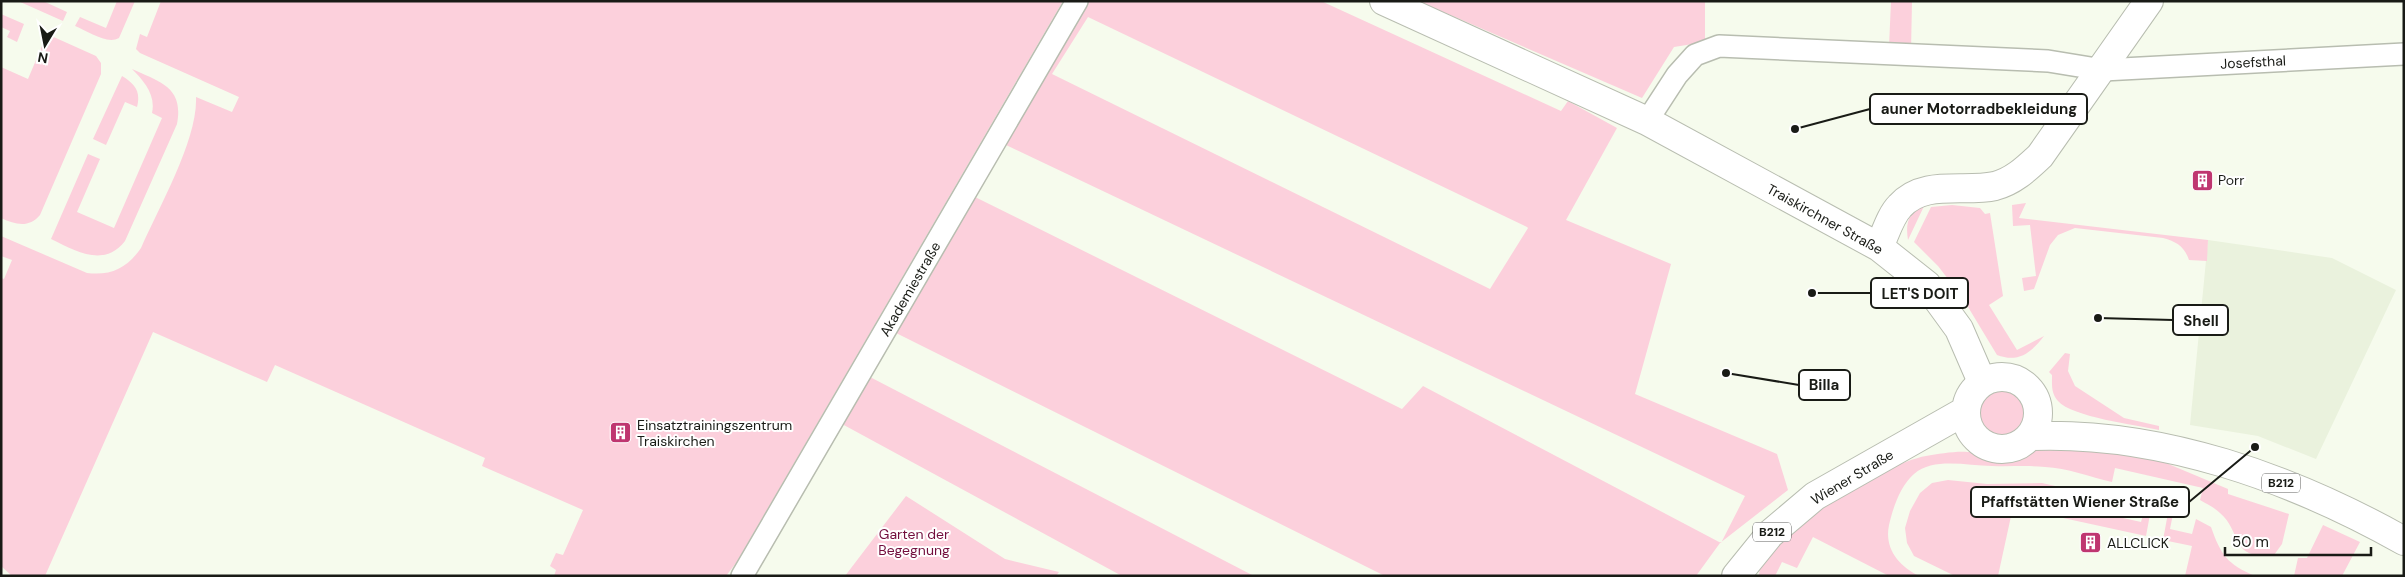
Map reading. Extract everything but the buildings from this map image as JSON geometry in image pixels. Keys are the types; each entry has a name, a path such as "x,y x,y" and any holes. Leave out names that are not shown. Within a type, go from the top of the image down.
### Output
{"main road":[{"name":"Traiskirchner Straße","path":"1384,1 1646,121 1879,248 1927,286 1960,329 1982,382"},
{"path":"1879,248 1899,207 1915,193 1936,189 1970,189 1996,186 2017,176 2040,156 2103,70 2149,1"},
{"path":"1978,441 1968,428 1965,411 1973,390 1982,382 1996,377 2011,378 2025,384 2034,395 2038,408 2038,422 2031,436"},
{"name":"B212","path":"2038,408 2106,437"},
{"name":"Wiener Straße","path":"1736,576 1770,534 1815,496 1861,468 1907,445 1965,411"},
{"name":"B212","path":"2031,436 2106,437 2177,451 2251,471 2317,497 2403,540"},
{"name":"Wiener Straße","path":"1907,445 1978,441 1988,447 2000,450 2022,444 2031,436"}],"street":[{"name":"Akademiestraße","path":"742,576 1078,1"},
{"name":"Josefsthal","path":"1646,121 1677,74 1695,55 1719,46 2048,60 2103,70 2404,54"}],"shaded area":[{"path":"2208,240 2332,258 2396,290 2316,459 2258,436 2190,425"}],"green space":[{"path":"18,1 43,1 67,12 63,21"},
{"path":"117,1 135,1 119,38 114,40 103,39 75,26 80,17 106,28"},
{"path":"161,1 1063,1 736,563 726,576 554,576 556,570 550,566 556,553 563,555 583,510 482,466 485,458 275,365 267,382 153,332 45,576 12,576 1,566 1,278 4,279 12,260 1,256 1,236 87,273 104,273 118,269 130,261 141,248 176,173 191,133 196,97 232,112 239,97 140,53 136,49 140,34 147,37"},
{"path":"1088,1 1321,1 1561,111 1568,101 1617,128 1566,220 1671,264 1635,394 1777,454 1788,490 1722,542 1745,496 1006,145","holes":["1088,17 1527,227 1490,289 1052,74"]},
{"path":"1418,1 1705,1 1705,42 1674,47 1642,98"},
{"path":"1891,1 1912,1 1911,51 1889,47"},
{"path":"1,14 24,24 17,42 7,37 10,31 1,27"},
{"path":"47,34 96,56 101,63 101,74 40,215 27,224 17,224 1,218 1,67 28,79"},
{"path":"132,69 160,82 173,94 177,102 177,124 125,241 108,254 90,255 51,239 88,154 100,159 77,212 114,228 162,118 152,113 151,94 145,83"},
{"path":"122,76 136,88 138,97 137,107 125,102 106,145 93,139"},
{"path":"975,197 1402,409 1423,386 1720,543 1696,576 1385,576 896,333"},
{"path":"2026,203 2019,218 2208,240 2207,261 2189,260 2185,251 2179,245 2163,238 2075,228 2058,235 2050,245 2034,289 2024,291 2022,278 2036,276 2030,225 2013,226 2012,205"},
{"path":"1925,204 1908,240 1907,228 1909,218 1915,210"},
{"path":"1952,205 1980,208 1985,214 1990,213 2003,296 1989,305 2017,350 2044,336 2024,355 2011,358 1997,355 1962,297 1938,266 1914,242 1931,207"},
{"path":"2065,353 2070,354 2068,371 2075,386 2124,418 2159,426 2159,430 2090,416 2065,407 2058,401 2053,392 2052,375 2049,372"},
{"path":"870,377 1254,576 1122,576 842,424"},
{"path":"2004,388 2013,390 2021,395 2026,403 2028,412 2026,421 2021,429 2013,434 2004,436 1995,434 1987,429 1982,421 1980,412 1982,403 1987,395 1995,390"},
{"path":"2046,447 2120,452 2166,463 2228,489 2228,494 2289,514 2282,544 2274,555 2260,555 2243,549 2227,521 2220,513 2200,500 2203,488 2115,468 2112,482 2053,468 1941,464 1922,469 1909,479 1898,498 1889,525 1889,542 1895,556 1905,567 1919,576 1889,576 1813,537 1797,568 1782,562 1775,576 1759,576 1765,559 1780,541 1802,522 1856,486 1908,461 1952,452 1978,453 1999,458 2009,458"},
{"path":"1948,480 1987,484 2042,483 2108,498 2105,514 2141,522 2145,508 2151,509 2146,536 2013,507 1998,576 1955,576 1914,556 1907,543 1905,528 1910,511 1920,493 1932,483"},
{"name":"Garten der Begegnung","path":"906,496 1005,559 1059,572 1056,576 845,576"},
{"path":"2168,513 2173,514 2170,529 2192,534 2196,519 2211,527 2218,545 2226,558 2245,572 2255,576 2185,576 2192,546 2163,540"},
{"path":"2323,525 2360,542 2342,576 2294,576 2298,558 2307,558"}],"place":[{"name":"auner Motorradbekleidung","path":"1795,129"},
{"name":"Porr","path":"2202,180"},
{"name":"LET'S DOIT","path":"1812,293"},
{"name":"Shell","path":"2098,318"},
{"name":"Billa","path":"1726,373"},
{"name":"Einsatztrainingszentrum Traiskirchen","path":"621,433"},
{"name":"Pfaffstätten Wiener Straße","path":"2255,447"},
{"name":"ALLCLICK","path":"2091,543"}]}
